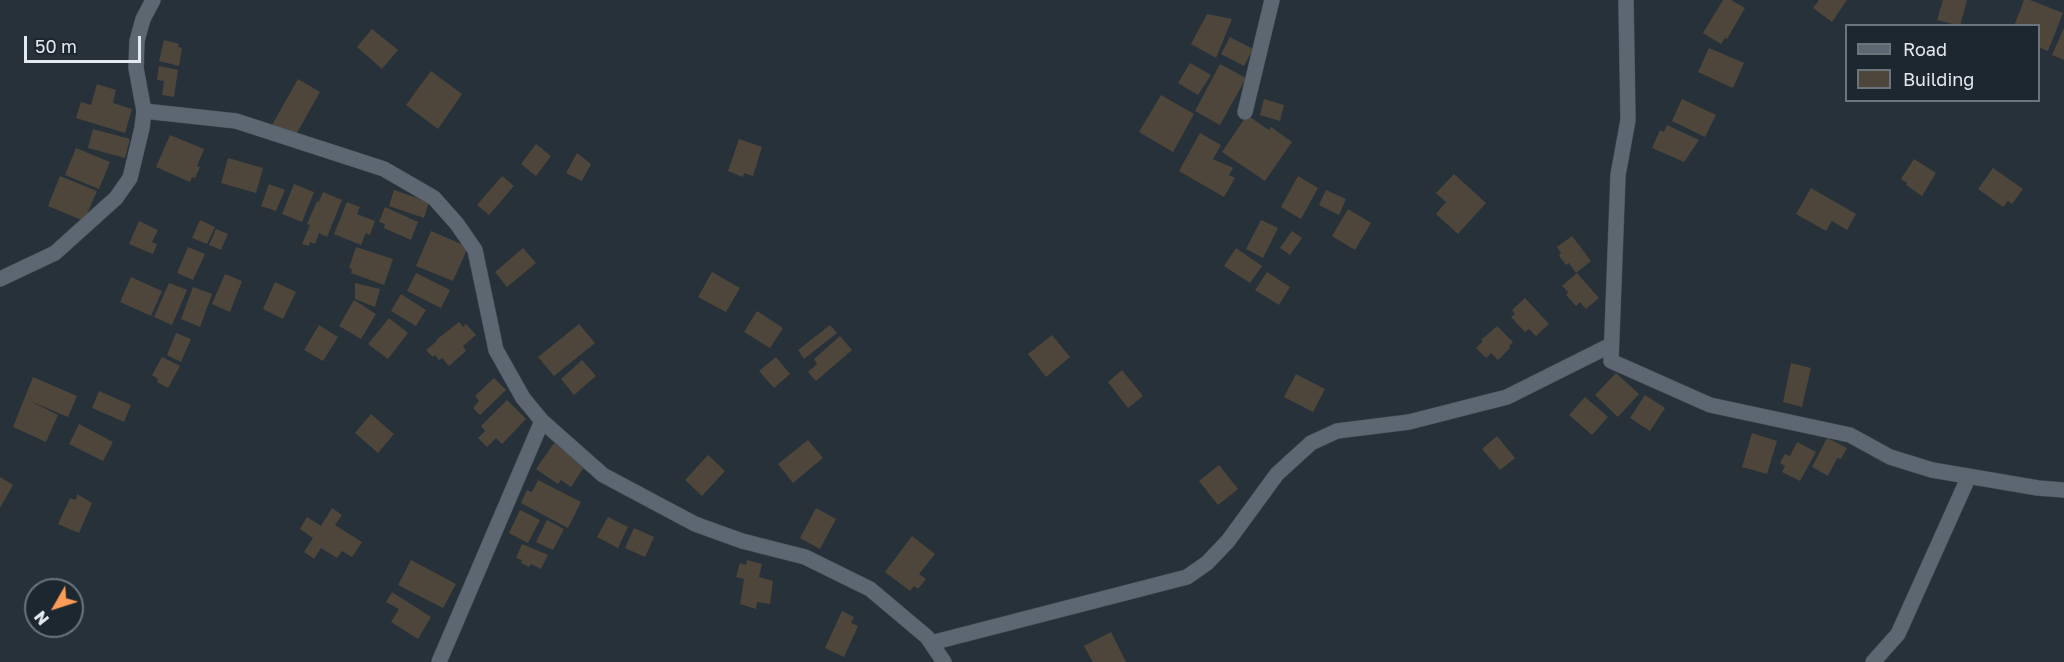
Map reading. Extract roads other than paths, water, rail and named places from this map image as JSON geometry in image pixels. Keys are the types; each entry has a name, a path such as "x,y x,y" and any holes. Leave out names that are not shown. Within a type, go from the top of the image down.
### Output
{"street":[{"path":"0,279 55,253 116,198 130,178 141,136 144,111 136,68 137,41 142,19 153,0"},
{"path":"1245,112 1272,0"},
{"path":"1626,0 1628,120 1618,175 1611,361 1710,405 1850,435 1890,457 1932,470 2038,488 2064,490"},
{"path":"144,111 236,121 384,169 434,198 457,224 475,250 496,350 523,398 542,421 603,475 694,524 742,541 805,557 870,589 927,637 944,662"},
{"path":"931,644 1186,577 1207,563 1228,541 1277,474 1311,443 1337,431 1409,422 1507,397 1611,345"},
{"path":"439,662 542,421"},
{"path":"1873,662 1898,634 1969,476"}]}
